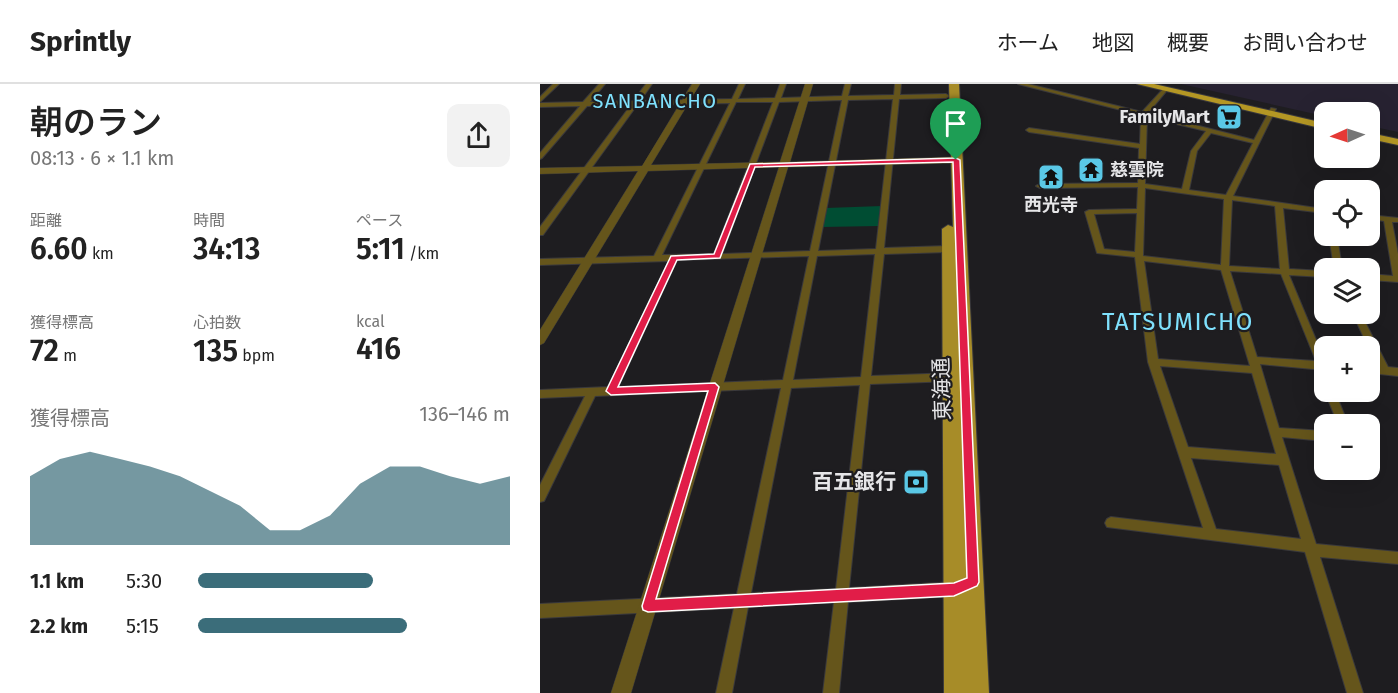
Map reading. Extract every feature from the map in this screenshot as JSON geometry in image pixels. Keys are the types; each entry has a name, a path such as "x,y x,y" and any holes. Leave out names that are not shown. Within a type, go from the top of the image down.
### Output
{"highway":[{"path":"1142,84 1314,119"},
{"path":"1272,111 1314,123"},
{"path":"1380,133 1398,137"},
{"path":"1380,138 1398,142"}],"main road":[{"name":"東海通","path":"948,88 957,377 954,589 956,693"},
{"name":"東海通","path":"951,160 948,249 973,582 977,693"}],"street":[{"path":"540,100 556,84"},
{"path":"540,157 602,84"},
{"path":"540,233 649,84"},
{"path":"540,340 696,84"},
{"path":"657,258 742,84"},
{"path":"717,256 783,84"},
{"path":"621,693 808,84"},
{"path":"724,693 848,84"},
{"path":"831,693 898,84"},
{"path":"1021,84 1256,142"},
{"path":"1163,87 1144,114 1139,257 1153,362 1212,535"},
{"path":"540,105 897,97 948,88"},
{"path":"1272,111 1227,199 1225,268 1355,693"},
{"path":"1029,130 1142,146"},
{"path":"1185,192 1194,151 1210,130"},
{"path":"540,171 951,160"},
{"path":"1040,186 1140,185 1314,210"},
{"path":"1279,205 1284,272 1314,345"},
{"path":"1140,211 1089,212 1100,251 1225,268 1314,274"},
{"path":"1380,218 1398,220"},
{"path":"1380,278 1398,279 1388,219"},
{"path":"540,262 948,249"},
{"path":"611,391 674,258"},
{"path":"1362,324 1385,371"},
{"path":"1153,362 1314,365"},
{"path":"1380,370 1398,372"},
{"path":"540,394 957,377"},
{"path":"540,497 591,392"},
{"path":"1275,432 1314,435"},
{"path":"1184,452 1284,460"},
{"path":"1111,523 1398,558"},
{"path":"542,615 648,606 954,589 973,582"}],"shaded area":[{"path":"1181,84 1398,84 1398,132 1380,128 1380,102 1314,102 1314,114"}],"green space":[{"path":"882,206 879,226 822,227 826,208"}],"place":[{"name":"FamilyMart","path":"1229,117"},
{"name":"慈雲院","path":"1091,170"},
{"name":"西光寺","path":"1051,177"},
{"name":"百五銀行","path":"916,482"}],"district":[{"name":"SANBANCHO","path":"655,101"},
{"name":"TATSUMICHO","path":"1178,322"}],"route":[{"path":"956,160 973,582 954,589 648,606 715,387 611,391 674,258 717,256 752,165 956,160"}]}
